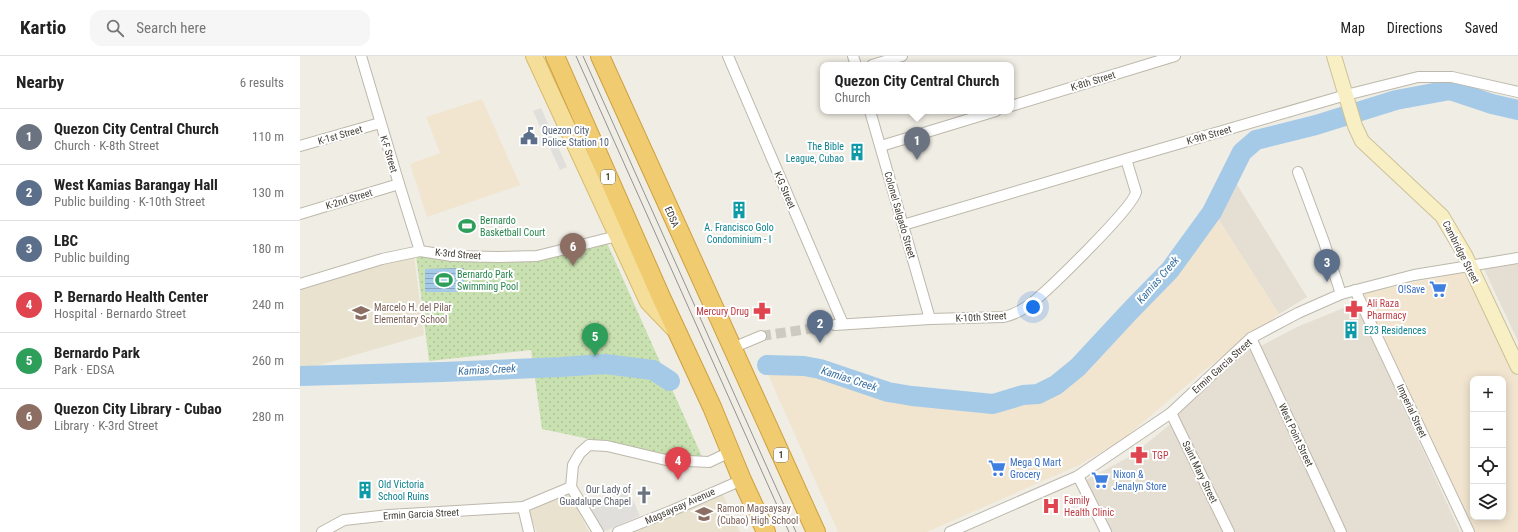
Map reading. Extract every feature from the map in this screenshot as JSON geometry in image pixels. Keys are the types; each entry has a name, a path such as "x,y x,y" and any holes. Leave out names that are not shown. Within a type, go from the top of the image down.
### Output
{"highway":[{"name":"1","path":"555,56 661,297 712,407 742,480 766,532"},
{"name":"EDSA","path":"600,56 705,291 746,377 816,532"}],"main road":[{"path":"534,56 648,302 679,334"},
{"name":"EDSA","path":"607,56 737,346 746,377"}],"street":[{"name":"K-F Street","path":"361,56 380,123 420,251"},
{"name":"K-G Street","path":"728,56 839,325"},
{"path":"882,62 902,56"},
{"name":"K-8th Street","path":"1014,105 1175,56"},
{"name":"Cambridge Street","path":"1334,56 1355,126 1362,141 1442,216 1465,255 1518,367"},
{"name":"K-9th Street","path":"903,225 1126,159 1347,99 1418,77 1452,76 1518,92"},
{"name":"Colonel Salgado Street","path":"871,114 930,319"},
{"path":"881,146 986,114"},
{"name":"K-1st Street","path":"300,146 380,123"},
{"name":"K-10th Street","path":"839,325 930,319 1003,317 1013,315 1033,302 1101,236 1135,196 1135,188 1126,159"},
{"path":"1298,172 1324,242 1341,294"},
{"name":"K-2nd Street","path":"300,214 399,184"},
{"name":"K-3rd Street","path":"300,284 382,259 420,251 452,256 537,256 618,236"},
{"name":"Ermin Garcia Street","path":"950,532 973,528 1078,476 1171,413 1252,338 1298,313 1341,294 1414,274 1518,258"},
{"name":"Imperial Street","path":"1355,290 1469,532"},
{"path":"737,346 761,336"},
{"name":"West Point Street","path":"1252,338 1341,532"},
{"name":"Saint Mary Street","path":"1171,413 1229,532"},
{"path":"598,532 571,487 573,464 580,453 589,445 607,446 666,460 709,462 730,452"},
{"path":"1078,476 1106,532"},
{"name":"Magsaysay Avenue","path":"618,532 742,480"},
{"path":"529,532 523,507 571,487"},
{"name":"Ermin Garcia Street","path":"322,532 344,520 389,515 523,507"}],"shaded area":[{"path":"482,99 520,185 427,217 410,164 440,153 426,117"},
{"path":"541,108 567,167 560,170 533,111"},
{"path":"1236,183 1307,297 1279,314 1215,214"},
{"path":"1215,214 1279,314 1206,369 1122,440 1079,465 927,532 838,532 767,372 788,367 801,369 893,396 989,410 1037,397 1079,370 1146,303 1202,234"},
{"name":"Marcelo H. del Pilar Elementary School","path":"414,255 424,335 320,365 300,368 300,290"},
{"path":"1518,263 1518,341 1484,269"},
{"path":"1467,271 1518,378 1518,532 1473,532 1361,294"},
{"path":"1356,303 1460,532 1346,532 1259,347 1297,327"},
{"path":"1251,347 1336,532 1232,532 1175,414"},
{"path":"1172,423 1223,532 1110,532 1086,480 1131,456"},
{"path":"629,491 640,516 603,532 599,532 589,509"},
{"path":"570,493 589,532 537,532 527,509"},
{"name":"Ramon Magsaysay (Cubao) High School","path":"722,493 740,532 635,532"}],"green space":[{"path":"607,243 704,461 667,459 650,452 542,429 531,350 429,361 416,255 524,262"}],"water":[{"name":"Bernardo Park Swimming Pool","path":"464,268 464,292 425,292 425,269"}],"waterway":[{"name":"Kamias Creek","path":"767,365 804,366 820,369 888,392 912,396 993,404 1023,395 1038,394 1056,385 1078,367 1170,270 1212,212 1242,152 1256,140 1316,125 1396,100 1450,90 1492,104 1518,110"},
{"name":"Kamias Creek","path":"300,376 443,372 605,364 653,370 670,381"}],"tunnel":[{"path":"761,336 835,325"}],"tram line":[{"path":"576,56 789,532"},
{"path":"583,56 796,532"}],"place":[{"name":"Quezon City Police Station 10","path":"529,136"},
{"name":"The Bible League, Cubao","path":"857,152"},
{"name":"Quezon City Central Church","path":"917,160"},
{"name":"A. Francisco Golo Condominium - I","path":"739,210"},
{"name":"Bernardo Basketball Court","path":"467,226"},
{"name":"Quezon City Library - Cubao","path":"573,266"},
{"name":"Bernardo Park Swimming Pool","path":"444,280"},
{"name":"LBC","path":"1327,282"},
{"name":"O!Save","path":"1438,289"},
{"name":"Ali Raza Pharmacy","path":"1354,309"},
{"name":"Mercury Drug","path":"762,311"},
{"name":"Marcelo H. del Pilar Elementary School","path":"361,313"},
{"name":"E23 Residences","path":"1351,330"},
{"name":"West Kamias Barangay Hall","path":"820,343"},
{"name":"Bernardo Park","path":"595,356"},
{"name":"TGP","path":"1139,455"},
{"name":"Mega Q Mart Grocery","path":"997,468"},
{"name":"P. Bernardo Health Center","path":"678,480"},
{"name":"Nixon & Jenalyn Store","path":"1100,480"},
{"name":"Old Victoria School Ruins","path":"365,490"},
{"name":"Our Lady of Guadalupe Chapel","path":"644,495"},
{"name":"Family Health Clinic","path":"1051,506"},
{"name":"Ramon Magsaysay (Cubao) High School","path":"704,514"}]}
